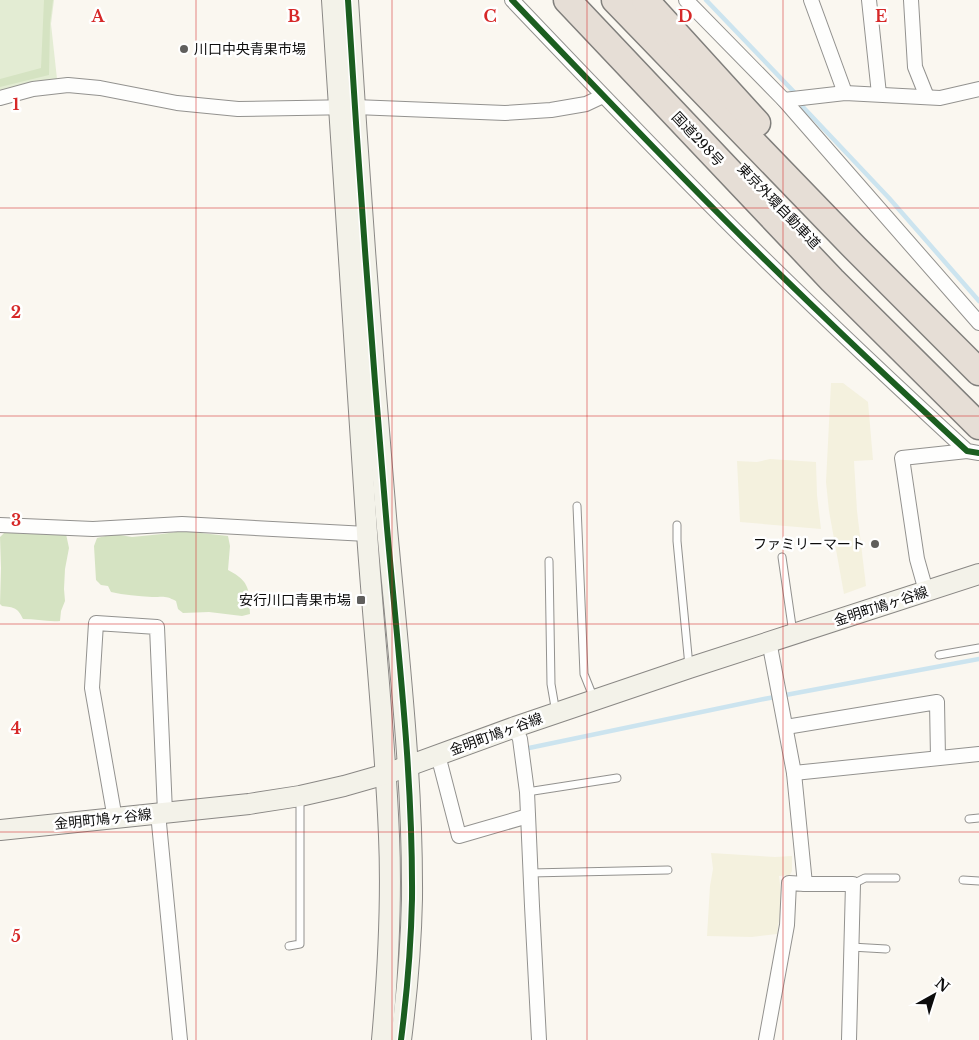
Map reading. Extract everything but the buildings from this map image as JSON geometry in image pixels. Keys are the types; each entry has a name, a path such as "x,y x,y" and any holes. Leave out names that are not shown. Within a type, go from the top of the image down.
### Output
{"highway":[{"path":"551,0 638,92 832,280"},
{"name":"国道298号","path":"567,0 832,280 979,426"},
{"name":"東京外環自動車道","path":"582,0 762,189 979,409"},
{"name":"東京外環自動車道","path":"615,0 848,241 979,372"},
{"path":"632,0 979,356"},
{"path":"645,0 859,234"}],"street":[{"path":"332,0 347,107 408,766 412,901 406,1000 401,1040"},
{"path":"348,0 347,107 367,534 390,839 388,970 382,1040"},
{"path":"512,0 603,96 756,251 896,386 973,452"},
{"path":"686,0 784,100 979,323"},
{"path":"811,0 845,93"},
{"path":"869,0 879,94"},
{"path":"911,0 915,67 927,97"},
{"path":"0,98 33,89 68,85 100,88 178,103 238,109 347,107 505,113 551,110 586,104 603,96"},
{"path":"784,100 845,93 940,98 979,89"},
{"path":"926,591 917,559 902,458 973,452"},
{"path":"0,525 93,529 182,524 367,534"},
{"name":"金明町鳩ヶ谷線","path":"0,830 249,804 300,796 344,786 386,774 556,712 979,574"},
{"path":"115,819 92,688 96,623 157,627 162,812 180,1040"},
{"path":"769,641 794,773 805,884"},
{"path":"786,727 937,702 938,758"},
{"path":"515,727 520,739 527,792 539,1040"},
{"path":"438,754 459,836 528,816"},
{"path":"794,773 979,754"},
{"path":"766,1040 787,925 789,884 853,884 848,1040"}],"lane":[{"path":"577,506 584,674 594,700"},
{"path":"677,525 689,668"},
{"path":"782,557 793,634"},
{"path":"549,561 551,684 556,712"},
{"path":"939,655 979,648"},
{"path":"527,792 616,778"},
{"path":"289,946 300,944 300,796"},
{"path":"969,819 979,818"},
{"path":"530,873 668,870"},
{"path":"853,884 865,878 896,878"},
{"path":"963,880 979,881"},
{"path":"851,947 886,949"}],"shaded area":[{"path":"831,383 843,383 868,402 873,460 854,461 857,511 866,586 844,594 829,511 826,482"},
{"path":"770,459 816,462 821,529 740,522 737,461 757,462"},
{"path":"711,853 775,857 792,856 792,871 790,875 779,876 782,901 777,934 752,937 707,936 713,869"}],"green space":[{"path":"0,0 54,0 51,24 57,79 0,92"},
{"path":"44,0 53,0 50,23 49,75 0,87 0,79 41,68"},
{"path":"183,531 228,536 230,546 228,570 236,574 245,583 249,593 250,614 242,616 209,612 183,613 178,609 176,601 169,598 111,592 108,586 101,585 96,580 94,546 97,538 114,534 132,537"},
{"path":"5,532 66,534 69,548 65,569 65,601 60,621 23,619 15,609 0,604 0,537"}],"waterway":[{"path":"706,0 796,94 800,93"},
{"path":"803,107 889,198 979,301"},
{"path":"529,748 764,699 979,659"}],"cycle path":[{"path":"348,0 371,330 404,713 410,806 412,899 401,1040"},
{"path":"512,0 688,183 802,296 967,451 979,453"}],"place":[{"name":"川口中央青果市場","path":"184,49"},
{"name":"ファミリーマート","path":"875,544"},
{"name":"安行川口青果市場","path":"361,600"}]}
